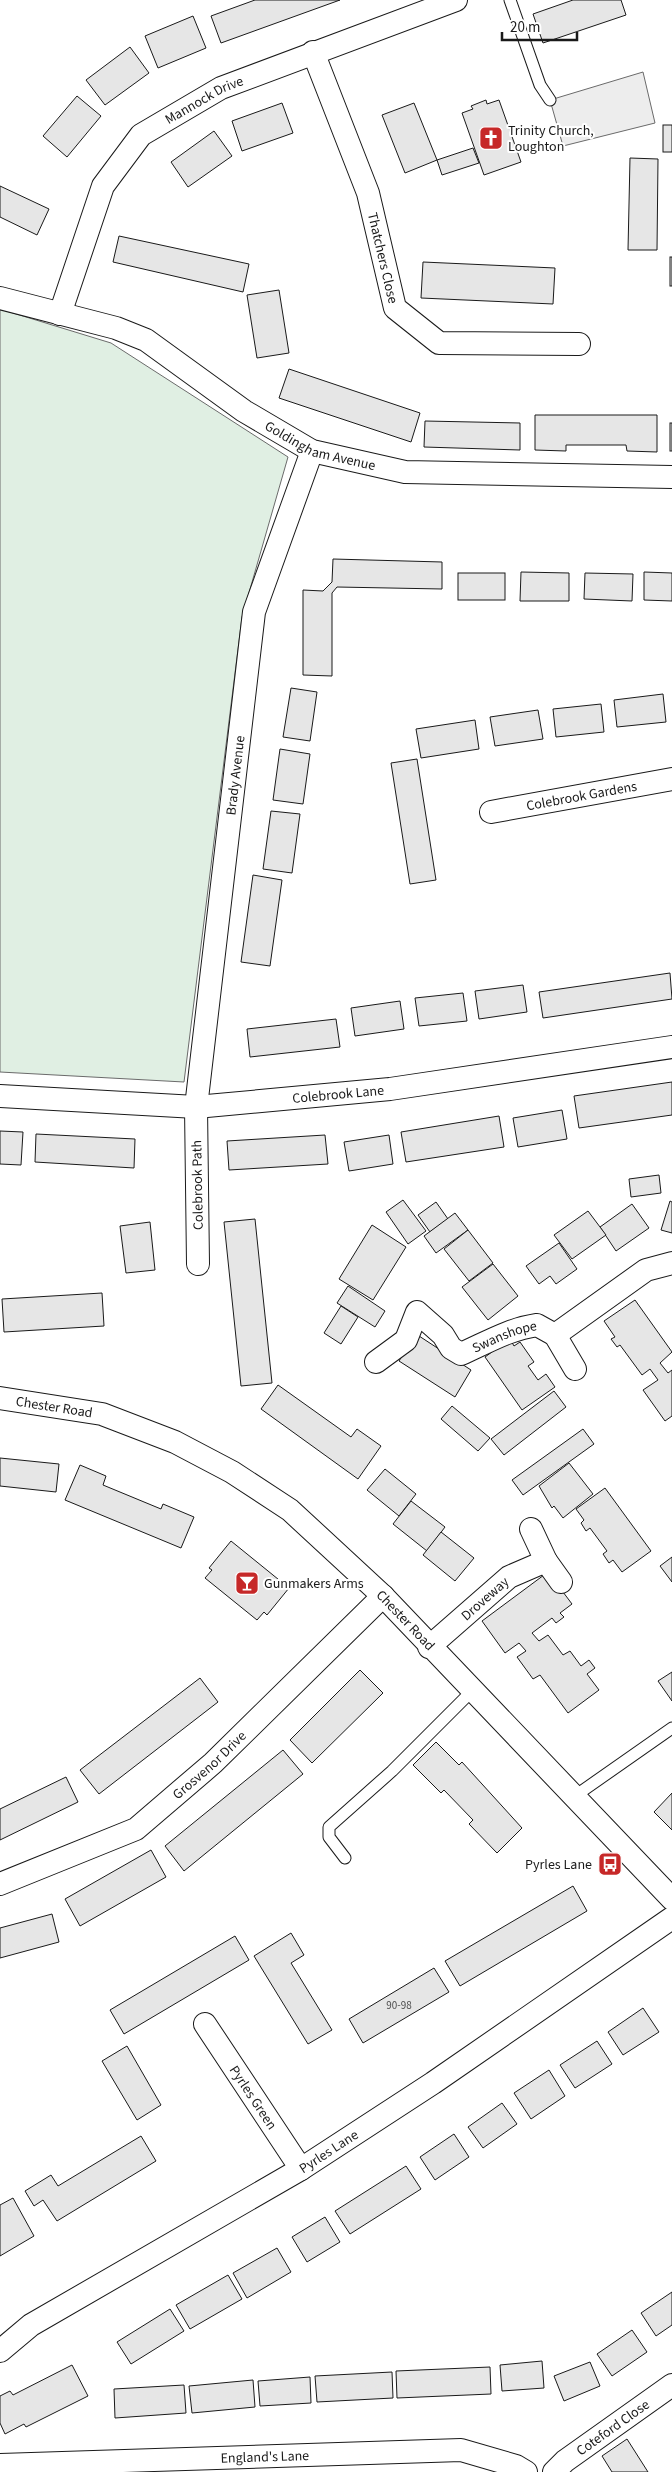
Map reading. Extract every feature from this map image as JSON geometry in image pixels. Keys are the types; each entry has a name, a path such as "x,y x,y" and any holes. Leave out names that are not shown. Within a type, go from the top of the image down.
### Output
{"street":[{"name":"Mannock Drive","path":"60,314 103,186 141,135 221,88 456,0"},
{"name":"Thatchers Close","path":"313,52 368,193 395,308 439,342 579,344"},
{"name":"Goldingham Avenue","path":"0,298 116,328 146,340 244,411 312,451 405,472 672,477"},
{"name":"Brady Avenue","path":"196,1107 254,612 312,451"},
{"name":"Colebrook Gardens","path":"491,812 672,779"},
{"name":"Colebrook Lane","path":"0,1096 196,1107 390,1089 672,1047"},
{"name":"Colebrook Path","path":"196,1107 198,1264"},
{"name":"Swanshope","path":"555,1335 646,1270 672,1263"},
{"name":"Swanshope","path":"376,1362 406,1340 417,1312 442,1336 451,1348 461,1354 483,1346 509,1331 537,1325 555,1335 575,1369"},
{"name":"Chester Road","path":"0,1398 102,1414 174,1442 224,1468 290,1510 383,1596 429,1647 575,1796 672,1899"},
{"path":"530,1529 546,1561 561,1582"},
{"name":"Droveway","path":"429,1647 509,1577 546,1561"},
{"name":"Grosvenor Drive","path":"0,1884 136,1829 213,1763 383,1596"},
{"name":"Pyrles Lane","path":"0,2351 31,2324 301,2169 432,2083 672,1918"},
{"name":"Pyrles Green","path":"205,2024 301,2169"},
{"name":"Coteford Close","path":"554,2472 565,2461 672,2385"},
{"name":"England's Lane","path":"0,2464 139,2466 461,2450 516,2466 526,2472"}],"lane":[{"path":"510,0 540,85 550,100"},
{"path":"345,1858 329,1837 329,1827 392,1771 472,1691"},
{"path":"575,1796 672,1728"}],"green space":[{"path":"0,309 111,343 288,457 242,617 184,1082 0,1072"}],"shaded area":[{"path":"643,72 655,123 563,146 550,100"}],"building":[{"path":"255,0 340,0 221,43 211,16"},
{"path":"573,0 621,0 626,15 543,43 533,14"},
{"path":"193,16 206,48 158,68 145,36"},
{"path":"130,47 149,73 105,105 86,80"},
{"path":"77,96 101,116 67,157 43,136"},
{"name":"Trinity Church, Loughton","path":"486,100 487,104 499,100 521,162 484,175 462,113 473,109 471,106"},
{"path":"282,103 293,133 242,151 232,121"},
{"path":"414,103 437,160 405,173 382,115"},
{"path":"663,125 672,125 672,152 663,152"},
{"path":"214,131 232,156 188,187 171,162"},
{"path":"473,148 479,163 442,175 437,160"},
{"path":"630,158 658,159 657,250 628,250"},
{"path":"0,186 49,209 37,235 0,217"},
{"path":"119,236 249,264 243,292 113,262"},
{"path":"670,257 672,257 672,286 670,286"},
{"path":"423,262 555,268 553,304 421,298"},
{"path":"279,290 289,353 257,358 247,295"},
{"path":"289,369 420,413 411,442 279,398"},
{"path":"535,415 657,415 657,452 627,451 626,445 566,445 566,451 535,450"},
{"path":"425,421 520,423 520,450 424,447"},
{"path":"670,423 672,423 672,451 670,451"},
{"path":"333,559 442,562 442,589 337,587 332,593 332,676 303,675 303,590 323,591 332,582"},
{"path":"521,572 569,573 569,601 520,601"},
{"path":"644,572 672,573 672,601 644,600"},
{"path":"458,573 505,573 505,600 458,600"},
{"path":"585,573 633,574 632,601 584,599"},
{"path":"291,688 317,692 310,741 283,737"},
{"path":"663,694 666,722 617,727 614,700"},
{"path":"601,704 604,732 556,737 553,709"},
{"path":"538,710 543,739 495,746 490,717"},
{"path":"475,720 479,749 421,758 416,729"},
{"path":"280,749 310,754 303,804 273,800"},
{"path":"417,759 436,880 410,884 391,763"},
{"path":"271,811 300,814 292,873 263,869"},
{"path":"253,875 282,880 270,966 241,962"},
{"path":"670,973 672,999 543,1018 539,992"},
{"path":"523,985 527,1012 479,1019 475,991"},
{"path":"463,993 467,1021 419,1026 415,998"},
{"path":"400,1001 404,1029 355,1036 351,1008"},
{"path":"336,1019 340,1047 250,1057 247,1029"},
{"path":"672,1082 672,1115 579,1128 574,1096"},
{"path":"562,1110 567,1139 518,1147 513,1118"},
{"path":"499,1116 504,1147 406,1162 401,1132"},
{"path":"0,1131 23,1132 21,1165 0,1164"},
{"path":"36,1134 135,1139 134,1168 35,1162"},
{"path":"325,1135 328,1164 229,1170 227,1141"},
{"path":"389,1135 393,1164 349,1171 344,1142"},
{"path":"659,1175 661,1193 631,1197 629,1179"},
{"path":"403,1200 426,1231 408,1244 386,1212"},
{"path":"670,1201 672,1202 672,1233 661,1230"},
{"path":"436,1202 448,1219 430,1232 418,1215"},
{"path":"632,1204 649,1228 616,1251 600,1227"},
{"path":"588,1211 606,1235 572,1259 554,1235"},
{"path":"455,1213 468,1230 436,1253 424,1236"},
{"path":"255,1219 272,1383 241,1386 224,1222"},
{"path":"150,1222 155,1270 126,1273 120,1226"},
{"path":"372,1225 406,1247 373,1300 339,1279"},
{"path":"468,1230 493,1263 469,1281 444,1249"},
{"path":"559,1243 577,1269 556,1284 550,1276 539,1284 526,1266"},
{"path":"493,1264 518,1296 488,1320 462,1287"},
{"path":"348,1286 385,1311 375,1327 337,1303"},
{"path":"102,1293 104,1326 4,1332 2,1299"},
{"path":"635,1300 672,1352 660,1363 668,1373 672,1370 672,1416 665,1421 643,1390 658,1380 650,1369 642,1375 620,1345 617,1347 611,1339 615,1337 604,1321"},
{"path":"341,1306 358,1317 341,1344 324,1333"},
{"path":"416,1334 471,1370 455,1397 399,1361"},
{"path":"510,1339 514,1346 520,1342 534,1362 528,1366 538,1380 546,1374 555,1387 522,1410 485,1357"},
{"path":"278,1385 351,1437 357,1429 381,1446 358,1479 261,1409"},
{"path":"554,1391 566,1407 504,1455 491,1439"},
{"path":"452,1406 490,1438 478,1451 441,1419"},
{"path":"583,1429 594,1444 523,1495 512,1480"},
{"path":"0,1458 59,1464 56,1492 0,1486"},
{"path":"569,1463 593,1494 563,1518 554,1506 552,1508 539,1486"},
{"path":"80,1465 106,1476 103,1485 161,1509 163,1504 194,1517 181,1548 65,1500"},
{"path":"385,1469 416,1494 399,1516 367,1490"},
{"path":"605,1488 651,1551 622,1572 613,1560 609,1563 603,1554 607,1551 590,1528 586,1531 581,1523 584,1520 576,1509"},
{"path":"411,1501 445,1527 427,1551 393,1524"},
{"path":"441,1532 474,1558 455,1581 423,1555"},
{"name":"Gunmakers Arms","path":"231,1541 289,1588 267,1615 264,1612 257,1620 205,1578 212,1570 209,1568"},
{"path":"672,1557 672,1582 660,1566"},
{"path":"548,1572 572,1604 560,1613 564,1617 556,1623 552,1618 532,1633 539,1641 548,1635 563,1655 570,1651 581,1666 589,1660 595,1668 587,1674 599,1690 568,1713 540,1675 533,1679 517,1657 526,1651 519,1643 505,1653 482,1621"},
{"path":"360,1670 383,1693 312,1763 290,1740"},
{"path":"672,1672 672,1701 658,1681"},
{"path":"200,1678 218,1702 99,1794 80,1770"},
{"path":"436,1742 459,1765 462,1762 522,1828 497,1853 469,1824 473,1820 444,1790 441,1793 413,1765"},
{"path":"283,1750 303,1774 184,1871 165,1846"},
{"path":"66,1777 78,1802 0,1840 0,1809"},
{"path":"672,1793 672,1830 654,1812"},
{"path":"151,1850 166,1877 80,1926 65,1899"},
{"path":"573,1886 587,1911 460,1986 445,1961"},
{"path":"52,1914 59,1942 0,1958 0,1928"},
{"path":"291,1933 304,1955 291,1963 332,2030 308,2044 254,1956"},
{"path":"235,1936 249,1960 124,2034 110,2010"},
{"path":"434,1968 449,1992 363,2043 349,2019"},
{"path":"643,2008 659,2032 623,2055 608,2032"},
{"path":"597,2041 612,2064 575,2088 560,2065"},
{"path":"127,2046 161,2105 137,2120 102,2061"},
{"path":"549,2070 565,2096 531,2119 514,2093"},
{"path":"502,2103 517,2124 483,2148 468,2127"},
{"path":"454,2134 469,2157 435,2180 420,2157"},
{"path":"141,2136 156,2161 57,2221 43,2200 34,2206 25,2191 51,2175 58,2186"},
{"path":"406,2166 421,2189 350,2234 335,2211"},
{"path":"13,2198 34,2236 0,2256 0,2205"},
{"path":"325,2217 340,2242 307,2262 292,2237"},
{"path":"277,2248 291,2272 247,2298 233,2273"},
{"path":"228,2275 242,2299 190,2329 176,2305"},
{"path":"672,2292 672,2325 656,2336 641,2313"},
{"path":"170,2309 184,2331 131,2364 117,2342"},
{"path":"632,2330 647,2352 612,2376 597,2354"},
{"path":"542,2361 544,2388 502,2391 500,2365"},
{"path":"590,2362 600,2386 564,2401 554,2376"},
{"path":"72,2365 88,2396 26,2427 24,2424 5,2434 0,2423 0,2396 10,2391 13,2395"},
{"path":"490,2367 491,2394 397,2398 396,2371"},
{"path":"392,2372 393,2398 317,2402 315,2376"},
{"path":"310,2377 311,2403 260,2406 258,2381"},
{"path":"253,2380 255,2407 192,2413 189,2386"},
{"path":"184,2385 186,2413 115,2418 114,2389"},
{"path":"627,2439 648,2472 612,2472 602,2456"}],"place":[{"name":"Trinity Church, Loughton","path":"491,138"},
{"name":"Gunmakers Arms","path":"247,1583"},
{"name":"Pyrles Lane","path":"610,1864"}]}
